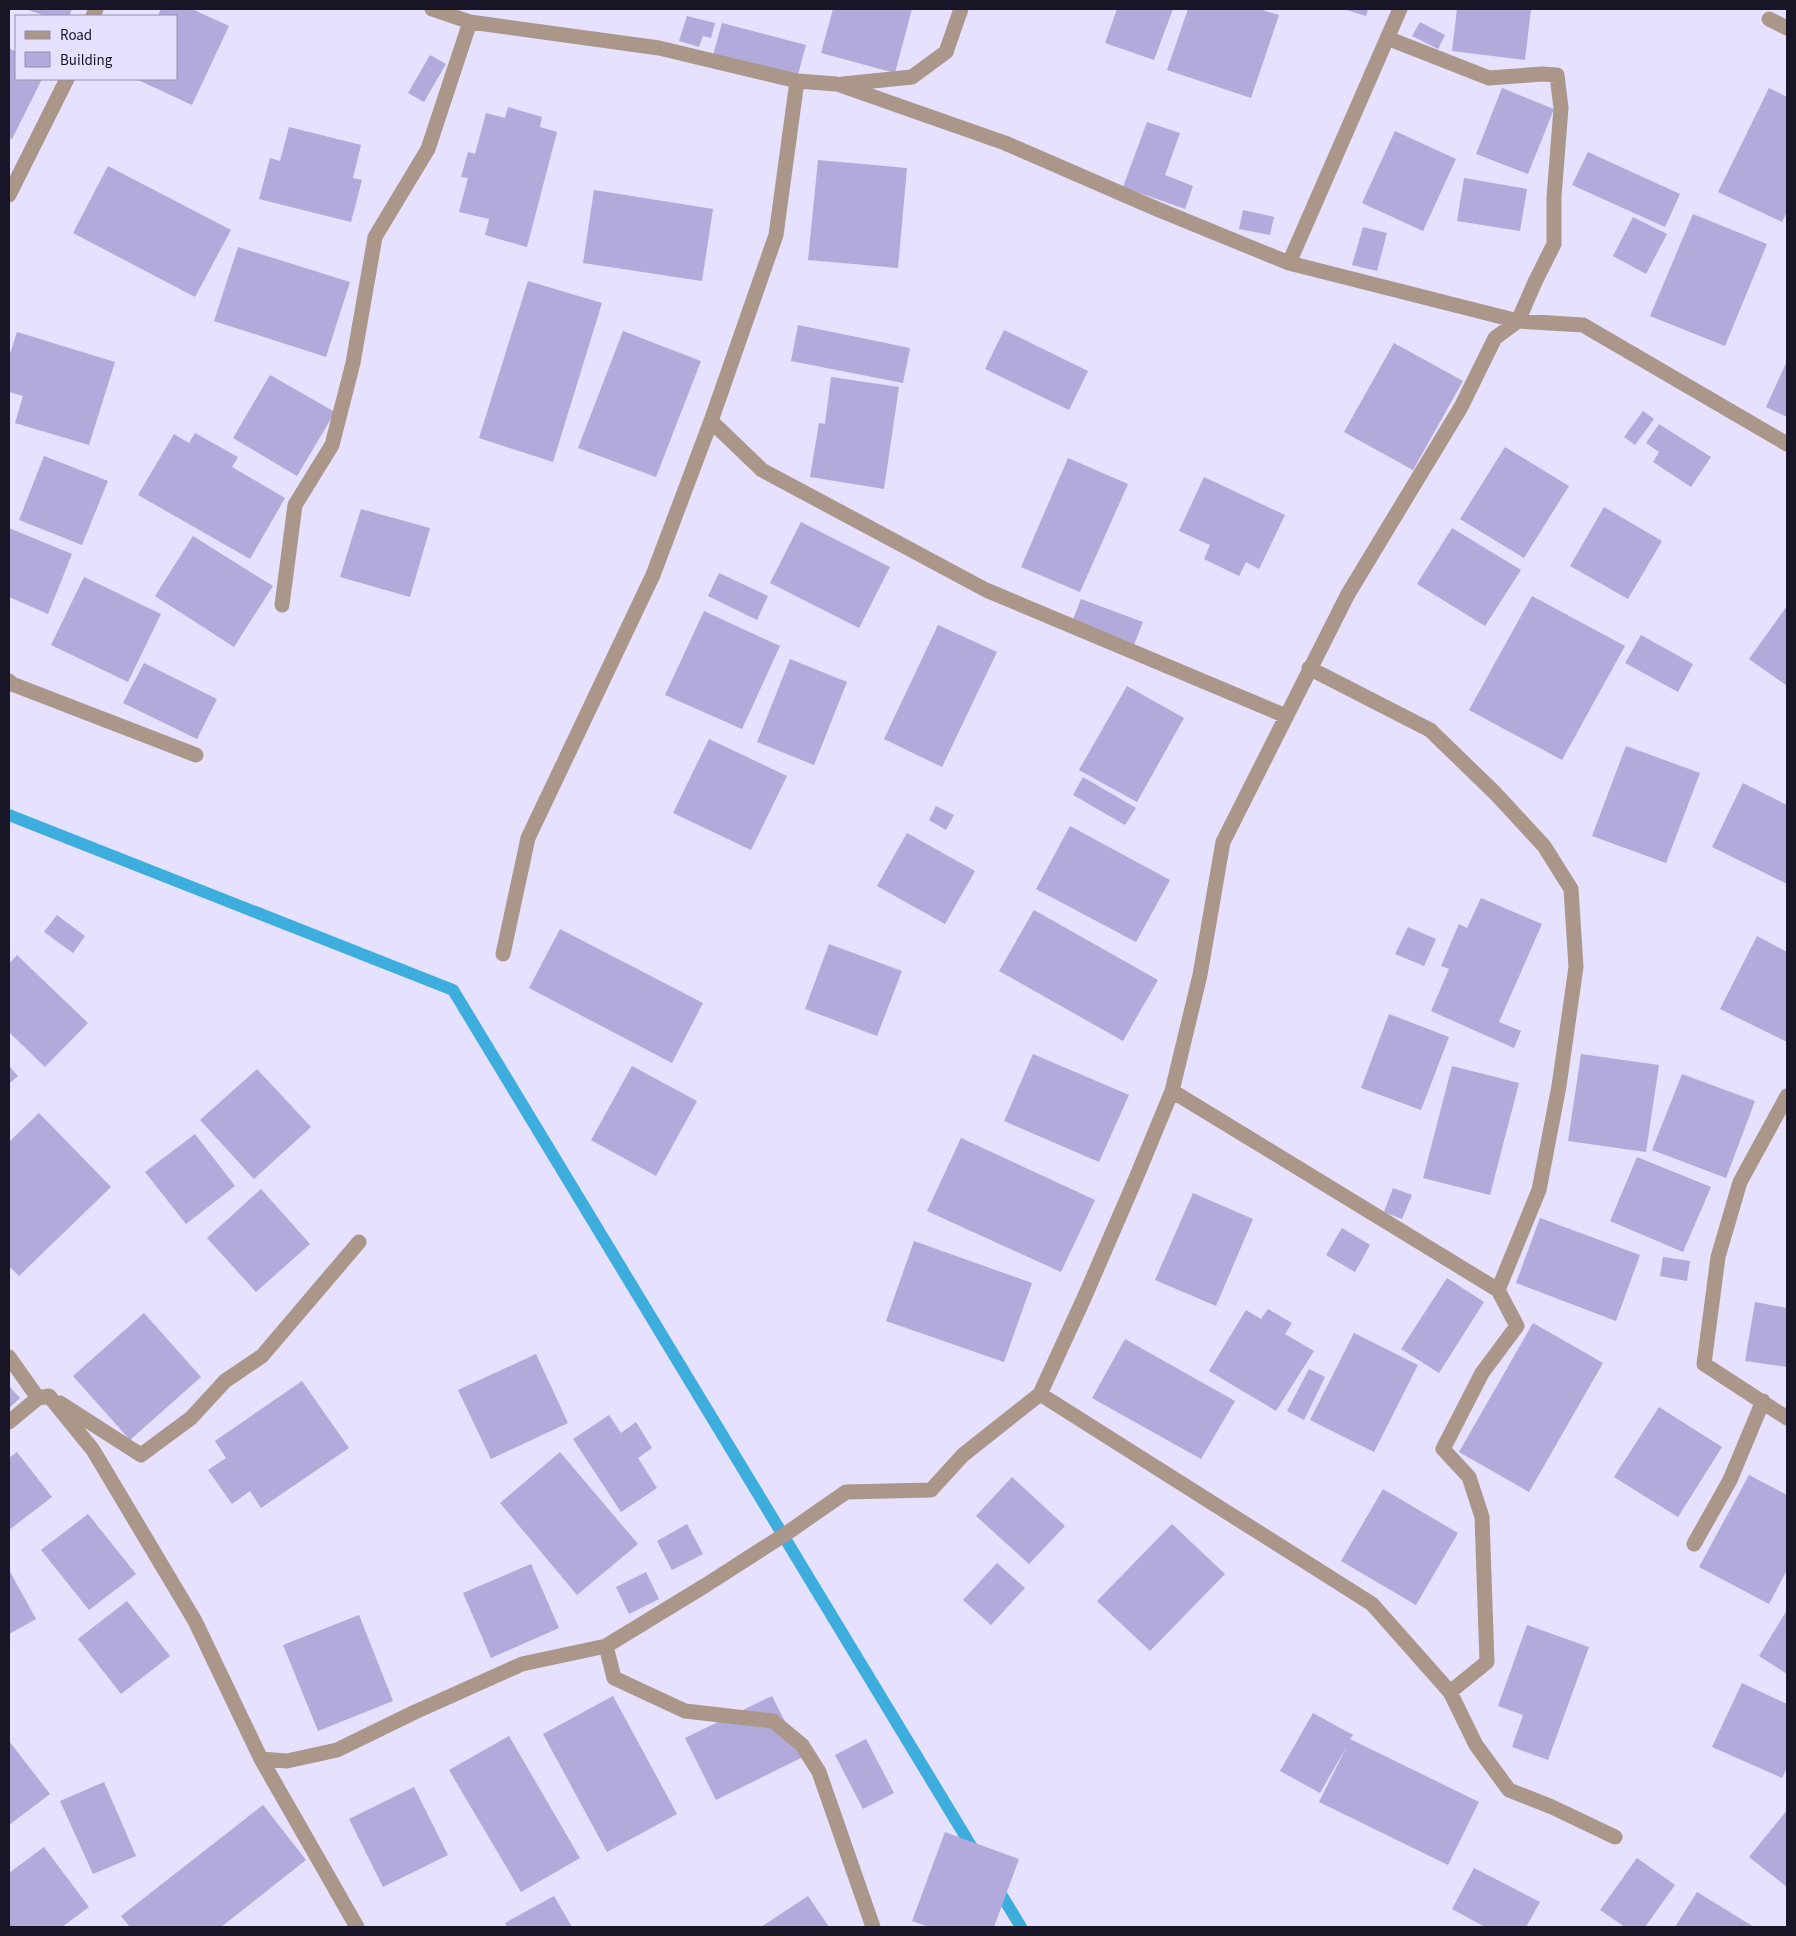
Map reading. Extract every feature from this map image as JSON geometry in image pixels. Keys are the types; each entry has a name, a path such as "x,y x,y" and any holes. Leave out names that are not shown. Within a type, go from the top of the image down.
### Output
{"street":[{"path":"432,9 470,22 659,48 797,81 837,84 912,77 946,52 961,9"},
{"path":"1288,263 1400,9"},
{"path":"1769,19 1787,28"},
{"path":"282,605 295,505 332,445 353,364 375,237 428,149 470,22"},
{"path":"262,1759 287,1761 337,1750 415,1712 522,1664 606,1646 706,1585 787,1533 846,1492 931,1490 963,1455 1040,1394 1097,1268 1172,1091 1200,975 1223,842 1309,668 1348,594 1461,407 1495,338 1518,321 1554,244 1554,197 1561,108 1557,75 1542,74 1488,78 1386,38"},
{"path":"9,195 66,80"},
{"path":"503,954 528,838 652,575 711,421 776,235 797,81"},
{"path":"837,84 1005,143 1288,263 1518,321 1583,325 1787,444"},
{"path":"711,421 762,470 986,590 1286,716"},
{"path":"1309,668 1430,730 1495,793 1544,846 1571,890 1576,967 1559,1086 1539,1190 1498,1290"},
{"path":"9,681 12,684 196,755"},
{"path":"1172,1091 1498,1290 1517,1326 1482,1373 1443,1449 1469,1478 1482,1517 1486,1652 1486,1662 1450,1692"},
{"path":"1787,1096 1740,1182 1718,1257 1704,1364 1787,1418"},
{"path":"43,1397 141,1455 191,1418 225,1381 262,1356 359,1242"},
{"path":"9,1357 43,1397 93,1450 195,1621 262,1759 357,1927"},
{"path":"1040,1394 1372,1604 1450,1692 1476,1745 1509,1790 1552,1807 1615,1836"},
{"path":"9,1422 43,1397"},
{"path":"1694,1544 1730,1480 1763,1401"},
{"path":"606,1646 614,1678 685,1710 773,1721 802,1745 819,1772 873,1927"}],"building":[{"path":"25,9 72,9 69,15 43,15"},
{"path":"161,9 192,9 229,26 192,105 138,80 178,80 178,15 158,15"},
{"path":"833,9 912,9 895,73 821,53"},
{"path":"1117,9 1173,9 1154,60 1105,43"},
{"path":"1188,9 1259,9 1279,15 1251,98 1167,70"},
{"path":"1343,9 1368,9 1366,16"},
{"path":"1457,9 1531,9 1525,60 1452,51"},
{"path":"687,16 715,23 711,38 703,36 699,47 679,41"},
{"path":"1420,22 1445,35 1438,49 1412,36"},
{"path":"722,23 806,45 797,78 713,55"},
{"path":"9,48 15,51 15,80 42,80 12,139 9,138"},
{"path":"430,55 446,64 424,102 408,93"},
{"path":"1502,88 1554,109 1528,174 1476,154"},
{"path":"1769,88 1787,97 1787,212 1782,222 1718,192"},
{"path":"508,107 542,117 540,127 557,132 527,247 485,235 489,219 459,212 468,178 461,177 468,152 475,154 486,113 505,118"},
{"path":"1147,122 1180,133 1165,175 1193,186 1185,209 1123,187"},
{"path":"289,127 361,145 353,178 362,180 351,222 259,199 270,158 280,161"},
{"path":"1395,131 1456,159 1423,231 1362,203"},
{"path":"1588,152 1680,194 1665,227 1572,185"},
{"path":"818,160 907,168 898,268 808,260"},
{"path":"108,166 231,230 195,297 73,233"},
{"path":"1464,178 1527,189 1520,231 1457,221"},
{"path":"594,190 713,209 702,281 583,263"},
{"path":"1243,210 1274,217 1270,235 1239,229"},
{"path":"1693,214 1767,244 1725,346 1650,316"},
{"path":"1633,217 1667,234 1646,274 1613,256"},
{"path":"1363,227 1387,233 1377,271 1352,265"},
{"path":"238,247 350,282 326,357 214,321"},
{"path":"528,281 602,303 553,462 479,438"},
{"path":"798,325 910,348 903,383 791,361"},
{"path":"1004,330 1088,371 1069,410 985,369"},
{"path":"623,331 701,361 656,477 578,448"},
{"path":"17,332 115,362 89,445 15,423 23,396 9,392 9,357"},
{"path":"1394,343 1463,381 1413,470 1344,432"},
{"path":"1787,361 1787,417 1766,407"},
{"path":"270,375 335,412 297,476 233,438"},
{"path":"831,377 899,387 884,489 810,477 819,423 825,424"},
{"path":"1643,411 1654,419 1635,445 1624,437"},
{"path":"1659,424 1711,457 1691,487 1653,462 1659,452 1646,443"},
{"path":"195,433 238,457 232,467 285,498 250,559 138,495 174,434 189,443"},
{"path":"1505,447 1569,486 1524,558 1460,519"},
{"path":"44,456 108,481 82,545 19,520"},
{"path":"1068,458 1128,484 1080,592 1021,567"},
{"path":"1204,477 1285,515 1259,569 1246,562 1239,576 1204,559 1210,545 1179,531"},
{"path":"1604,507 1662,541 1628,599 1570,566"},
{"path":"361,509 430,528 410,597 340,577"},
{"path":"801,522 890,567 859,628 770,583"},
{"path":"9,528 72,554 48,614 9,597"},
{"path":"1452,528 1521,570 1485,626 1417,584"},
{"path":"193,536 273,586 234,647 155,596"},
{"path":"719,573 768,596 757,620 708,596"},
{"path":"84,577 161,614 128,682 51,645"},
{"path":"1532,596 1625,646 1562,760 1469,710"},
{"path":"1081,599 1143,622 1134,645 1072,622"},
{"path":"1787,606 1787,686 1749,659"},
{"path":"704,611 780,646 742,729 665,695"},
{"path":"938,625 997,652 942,767 884,739"},
{"path":"1641,635 1693,664 1678,692 1625,663"},
{"path":"790,659 847,682 814,765 757,742"},
{"path":"144,663 217,699 197,739 123,703"},
{"path":"1127,686 1184,718 1137,802 1079,770"},
{"path":"709,739 787,776 751,850 673,813"},
{"path":"1626,746 1700,773 1666,863 1592,836"},
{"path":"1083,777 1136,808 1125,825 1073,795"},
{"path":"1743,783 1787,805 1787,884 1712,847"},
{"path":"936,806 954,815 946,830 929,820"},
{"path":"1070,826 1170,880 1136,942 1036,889"},
{"path":"907,833 975,871 945,924 877,886"},
{"path":"1481,898 1542,924 1499,1022 1521,1031 1514,1048 1431,1011 1449,969 1441,966 1459,924 1467,928"},
{"path":"1034,910 1158,980 1123,1041 999,971"},
{"path":"57,915 85,936 73,953 44,932"},
{"path":"1408,927 1436,939 1424,966 1395,954"},
{"path":"560,929 703,1003 672,1063 529,988"},
{"path":"1757,936 1787,952 1787,1042 1720,1009"},
{"path":"829,944 902,971 877,1036 805,1009"},
{"path":"17,955 88,1023 45,1067 9,1032 9,964"},
{"path":"1389,1014 1449,1037 1421,1110 1361,1088"},
{"path":"1033,1054 1129,1095 1099,1162 1004,1121"},
{"path":"1581,1054 1659,1065 1646,1152 1568,1141"},
{"path":"9,1066 18,1076 9,1084"},
{"path":"632,1066 697,1101 656,1176 591,1140"},
{"path":"1452,1066 1519,1083 1490,1195 1423,1178"},
{"path":"257,1069 311,1127 254,1179 200,1120"},
{"path":"1682,1074 1755,1101 1726,1178 1652,1150"},
{"path":"39,1113 111,1187 19,1276 9,1266 9,1142"},
{"path":"195,1134 235,1186 186,1224 145,1172"},
{"path":"961,1138 1095,1200 1061,1272 927,1211"},
{"path":"1637,1157 1711,1187 1683,1252 1610,1221"},
{"path":"1393,1188 1412,1195 1402,1219 1384,1212"},
{"path":"261,1189 310,1244 256,1292 207,1238"},
{"path":"1193,1193 1253,1219 1216,1306 1155,1280"},
{"path":"1540,1218 1640,1255 1616,1321 1516,1283"},
{"path":"1342,1228 1370,1245 1355,1272 1326,1255"},
{"path":"914,1241 1032,1283 1004,1362 886,1321"},
{"path":"1663,1257 1690,1261 1687,1281 1660,1276"},
{"path":"1447,1278 1484,1302 1439,1373 1401,1349"},
{"path":"1755,1302 1787,1308 1787,1367 1745,1361"},
{"path":"1268,1309 1292,1323 1285,1334 1314,1351 1276,1411 1209,1371 1246,1310 1261,1319"},
{"path":"144,1313 201,1377 130,1440 73,1376"},
{"path":"1533,1323 1603,1363 1529,1492 1459,1452"},
{"path":"1354,1333 1418,1365 1374,1452 1310,1420"},
{"path":"1125,1339 1235,1401 1201,1459 1092,1398"},
{"path":"536,1354 568,1423 491,1459 458,1390"},
{"path":"1309,1369 1325,1377 1304,1420 1287,1411"},
{"path":"302,1381 349,1448 261,1508 250,1491 232,1504 208,1470 226,1458 215,1441"},
{"path":"9,1386 20,1398 9,1408"},
{"path":"1659,1407 1722,1447 1678,1517 1614,1477"},
{"path":"609,1415 621,1433 636,1422 652,1448 638,1458 657,1488 621,1512 573,1439"},
{"path":"17,1452 52,1497 9,1530 9,1458"},
{"path":"560,1452 638,1544 577,1595 500,1503"},
{"path":"1749,1475 1787,1495 1787,1570 1769,1604 1699,1567"},
{"path":"1012,1477 1065,1526 1029,1564 976,1516"},
{"path":"1383,1489 1458,1533 1416,1605 1341,1561"},
{"path":"88,1514 136,1574 89,1610 41,1550"},
{"path":"687,1524 703,1554 672,1570 657,1541"},
{"path":"1172,1524 1225,1574 1150,1651 1097,1601"},
{"path":"997,1563 1025,1588 991,1625 963,1600"},
{"path":"531,1564 559,1628 491,1658 463,1593"},
{"path":"9,1570 36,1619 9,1634"},
{"path":"646,1572 659,1599 629,1614 616,1587"},
{"path":"127,1601 170,1656 121,1694 78,1639"},
{"path":"1787,1610 1787,1674 1759,1656"},
{"path":"359,1615 393,1701 318,1731 283,1645"},
{"path":"1527,1625 1589,1647 1548,1760 1512,1747 1523,1715 1498,1706"},
{"path":"1742,1683 1787,1704 1787,1767 1782,1778 1712,1747"},
{"path":"613,1696 677,1814 607,1852 543,1734"},
{"path":"772,1696 803,1757 716,1800 685,1738"},
{"path":"1313,1713 1353,1735 1350,1739 1479,1802 1448,1865 1319,1802 1347,1746 1320,1793 1280,1771"},
{"path":"509,1736 580,1858 521,1892 449,1770"},
{"path":"866,1739 894,1793 863,1809 835,1755"},
{"path":"9,1741 50,1794 9,1825"},
{"path":"104,1782 136,1856 93,1874 60,1801"},
{"path":"414,1787 448,1855 383,1887 349,1819"},
{"path":"263,1805 306,1860 221,1927 130,1927 121,1916"},
{"path":"1787,1810 1787,1887 1749,1857"},
{"path":"945,1832 1019,1859 994,1927 929,1927 912,1921"},
{"path":"44,1847 89,1907 62,1927 9,1927 9,1873"},
{"path":"1637,1858 1675,1885 1645,1927 1625,1927 1600,1910"},
{"path":"1474,1868 1540,1902 1526,1927 1485,1927 1452,1909"},
{"path":"1697,1892 1754,1927 1675,1927"},
{"path":"554,1896 572,1927 507,1927 505,1923"},
{"path":"808,1896 829,1927 761,1927"}],"waterway":[{"path":"9,815 453,990 976,1854"},
{"path":"996,1886 1021,1927"}]}
